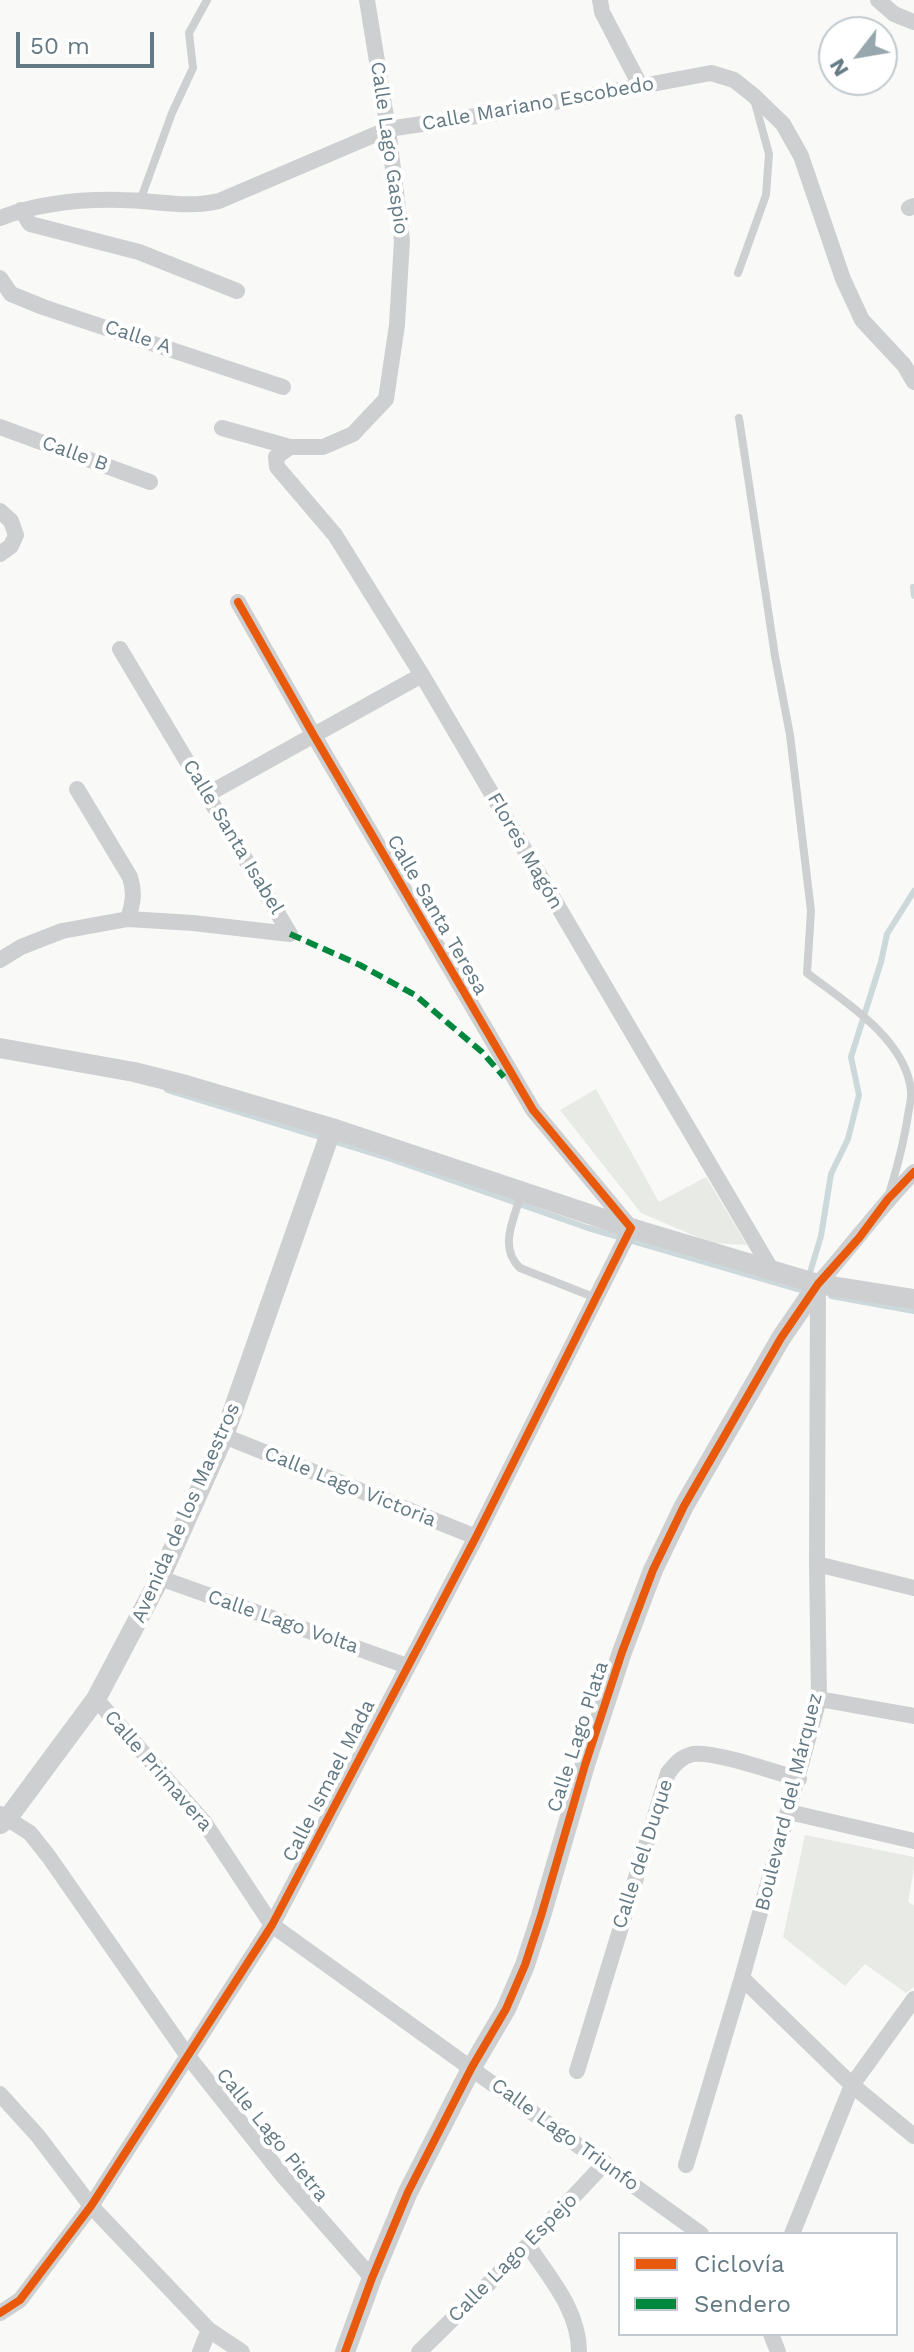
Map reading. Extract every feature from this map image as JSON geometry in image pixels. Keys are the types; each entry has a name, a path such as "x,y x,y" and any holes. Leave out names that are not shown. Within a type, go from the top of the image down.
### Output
{"street":[{"name":"Calle Lago Gaspio","path":"222,428 290,447 323,447 353,434 386,399 397,325 402,240 367,0"},
{"path":"600,0 602,12 641,87"},
{"path":"878,0 894,14 914,22"},
{"name":"Calle Mariano Escobedo","path":"0,218 57,202 123,200 201,205 219,201 388,129 497,113 711,73 734,80 783,124 801,156 843,279 862,320 904,365 914,382"},
{"path":"21,210 30,224 139,252 237,291"},
{"name":"Calle A","path":"0,278 11,294 43,307 283,387"},
{"name":"Calle B","path":"0,427 150,482"},
{"name":"Flores Magón","path":"290,447 276,457 277,467 335,535 422,675 771,1269"},
{"path":"0,511 11,521 16,535 11,546 0,554"},
{"name":"Calle Santa Teresa","path":"238,602 533,1110 631,1228"},
{"name":"Calle Santa Isabel","path":"0,960 21,947 62,931 128,919 290,934 120,649"},
{"path":"208,794 422,675"},
{"path":"77,789 130,877 134,901 128,919"},
{"path":"0,1048 134,1072 186,1085 332,1128 631,1228 818,1284 912,1296"},
{"name":"Avenida de los Maestros","path":"2,1819 96,1699 160,1578 224,1436 332,1128"},
{"name":"Calle Lago Plata","path":"345,2352 408,2192 472,2067 506,2009 525,1965 585,1765 653,1570 684,1506 773,1351 818,1284 914,1172"},
{"name":"Calle Ismael Mada","path":"0,2313 20,2300 91,2206 272,1925 476,1537 631,1228"},
{"name":"Boulevard del Márquez","path":"686,2165 799,1779 819,1699 818,1284"},
{"name":"Calle Lago Victoria","path":"224,1436 476,1537"},
{"path":"817,1564 914,1588"},
{"name":"Calle Lago Volta","path":"160,1578 407,1666"},
{"name":"Calle Primavera","path":"96,1699 204,1822 272,1925"},
{"path":"819,1699 914,1716"},
{"name":"Calle del Duque","path":"577,2071 668,1773 689,1754 707,1754 799,1779"},
{"path":"789,1812 914,1841"},
{"name":"Calle Lago Pietra","path":"2,1819 30,1833 187,2055 283,2176 372,2278"},
{"name":"Calle Lago Triunfo","path":"272,1925 698,2232"},
{"path":"742,1978 852,2085 914,2136"},
{"path":"793,2232 852,2085 914,1999"},
{"path":"0,2094 38,2136 91,2206 209,2330 242,2352"},
{"name":"Calle Lago Espejo","path":"419,2352 528,2245 605,2163"},
{"path":"528,2245 572,2314 579,2336 579,2352"},
{"path":"200,2352 209,2330"}],"lane":[{"path":"140,201 172,113 193,68 189,33 207,0"},
{"path":"738,273 766,195 769,154 753,95"},
{"path":"739,418 790,735 811,911 807,973 857,1012 890,1043 903,1063 912,1092 898,1166 888,1199"},
{"path":"522,1192 507,1248 511,1260 520,1268 596,1298"}],"shaded area":[{"path":"596,1089 659,1202 706,1177 747,1245 711,1243 641,1213 560,1110"},
{"path":"805,1835 914,1857 908,1902 914,1905 914,1987 906,1993 865,1964 845,1986 783,1937"}],"waterway":[{"path":"913,587 914,596"},
{"path":"809,1276 821,1236 831,1174 848,1139 859,1095 851,1057 887,934 914,891"},
{"path":"167,1090 391,1159 588,1228 808,1292"},
{"path":"831,1296 914,1311"}],"marked path":[{"path":"290,934 360,965 415,995 482,1052 504,1077"}],"cycle path":[{"path":"0,2313 20,2300 91,2206 272,1925 476,1537 631,1228 533,1110 238,602"},
{"path":"345,2352 408,2192 472,2067 506,2009 525,1965 585,1765 653,1570 684,1506 781,1338 818,1284 914,1172"}]}
